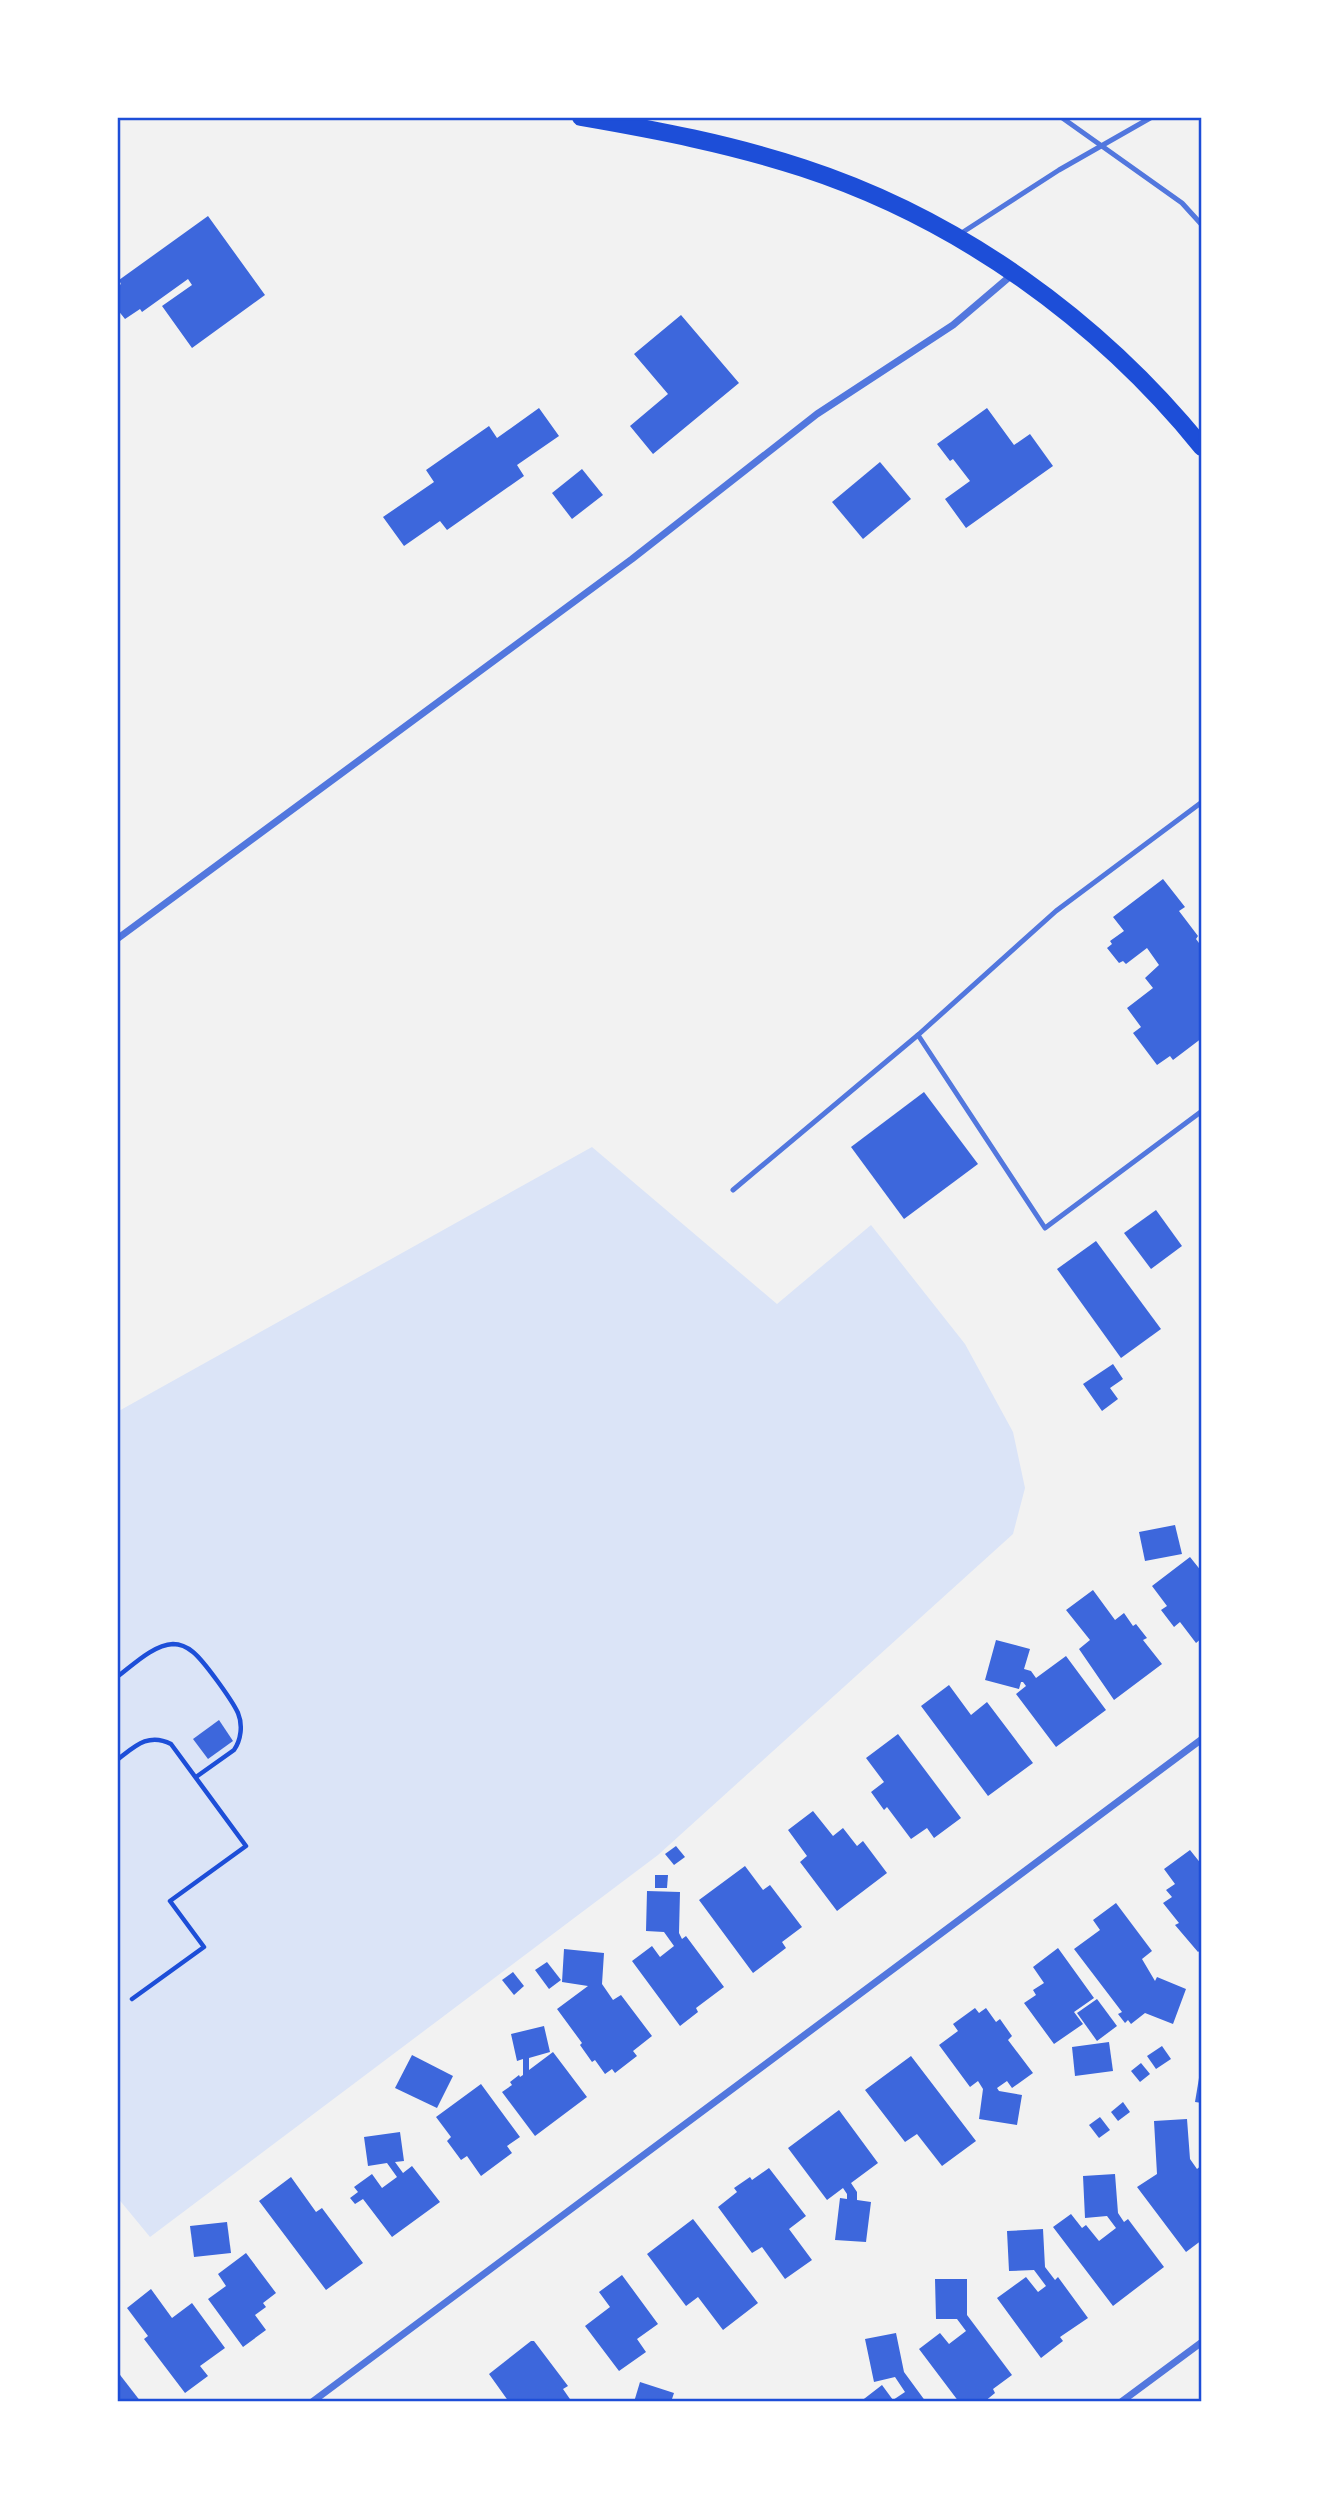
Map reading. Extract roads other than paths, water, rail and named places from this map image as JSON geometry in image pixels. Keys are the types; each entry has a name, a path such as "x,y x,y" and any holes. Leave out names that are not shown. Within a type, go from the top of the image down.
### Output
{"main road":[{"path":"581,117 698,139 804,168 863,190 955,237 1015,273 1051,299 1122,359 1202,447"}],"street":[{"path":"117,939 632,559 817,414 953,325 1015,273"},
{"path":"312,2402 1202,1738"},
{"path":"1121,2402 1202,2342"}],"lane":[{"path":"1061,117 1182,203 1202,225"},
{"path":"955,237 1059,170 1152,117"},
{"path":"733,1190 918,1035 1056,911 1202,803"},
{"path":"918,1035 1045,1228 1202,1111"}]}
